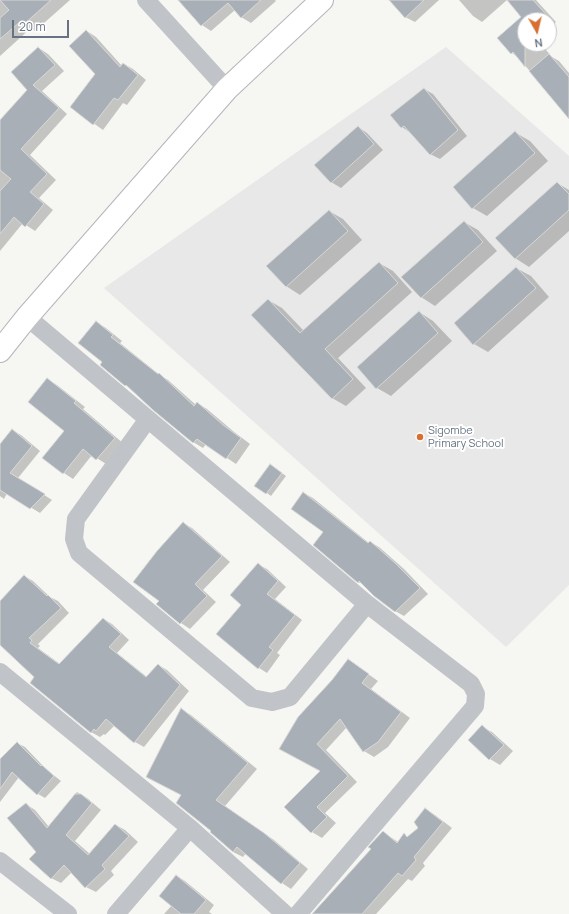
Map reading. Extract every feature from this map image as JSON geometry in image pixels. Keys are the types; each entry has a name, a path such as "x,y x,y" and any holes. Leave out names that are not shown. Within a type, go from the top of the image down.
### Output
{"street":[{"path":"146,0 227,89"},
{"path":"0,351 27,318 227,89 322,0"},
{"path":"27,318 368,604 471,684 476,694 475,706 298,914"},
{"path":"148,419 76,519 74,538 79,553 252,698 272,702 290,697 368,604"},
{"path":"0,672 190,828 285,914"},
{"path":"116,914 190,828"},
{"path":"0,861 68,914"}],"shaded area":[{"name":"Sigombe Primary School","path":"446,47 569,156 569,585 506,647 104,288"}],"building":[{"path":"0,0 51,0 23,25 20,22 0,39 0,18 9,10"},
{"path":"178,0 261,0 241,18 228,3 201,26"},
{"path":"389,0 424,0 405,18"},
{"path":"507,0 533,0 544,12 517,12"},
{"path":"517,20 517,52 525,52 525,67 513,52 511,54 497,38"},
{"path":"86,30 120,67 123,63 138,75 118,100 114,98 93,125 70,107 95,74 69,46"},
{"path":"38,47 55,65 33,85 59,108 21,149 47,174 30,192 44,204 25,227 14,217 0,234 0,191 11,179 0,170 0,120 27,90 11,72"},
{"path":"549,54 569,77 569,119 529,71"},
{"path":"424,88 458,130 430,155 404,126 401,128 390,115"},
{"path":"358,126 374,144 331,183 314,165"},
{"path":"515,131 535,153 472,209 453,187"},
{"path":"557,182 569,194 569,210 515,259 495,238"},
{"path":"329,210 348,231 286,287 266,266"},
{"path":"464,221 483,242 421,298 401,277"},
{"path":"379,262 398,283 325,349 353,379 332,399 251,315 268,299 300,333"},
{"path":"516,267 536,288 473,345 454,323"},
{"path":"419,311 438,333 376,389 357,367"},
{"path":"96,321 113,335 111,337 158,374 159,373 194,406 197,402 223,425 241,438 226,459 197,439 193,443 153,410 126,385 125,386 100,365 102,362 78,343"},
{"path":"47,378 76,401 74,403 115,438 96,460 83,449 63,474 42,458 64,431 28,402"},
{"path":"12,429 32,446 10,473 45,494 30,509 0,490 0,444"},
{"path":"270,464 282,473 266,494 254,486"},
{"path":"303,492 368,543 370,541 420,588 395,612 374,596 359,581 358,583 313,545 323,532 291,509"},
{"path":"183,522 222,556 195,584 207,596 180,624 156,604 159,601 133,582 157,551"},
{"path":"258,563 278,581 267,594 295,615 269,647 273,650 258,669 216,634 241,605 230,595"},
{"path":"24,575 61,608 29,638 32,640 30,643 59,664 103,618 121,634 109,647 146,677 158,664 180,685 134,743 106,719 96,731 94,729 91,733 30,683 34,677 0,645 0,601"},
{"path":"348,659 369,674 362,683 401,712 378,742 363,752 340,719 317,744 348,776 317,807 327,817 311,833 284,807 320,771 279,749 298,717 332,680"},
{"path":"181,708 248,763 216,800 264,833 300,863 281,884 237,847 233,852 210,832 211,831 176,803 181,795 146,777"},
{"path":"482,725 504,745 489,760 468,740"},
{"path":"17,742 41,766 42,765 54,776 37,795 12,772 0,789 0,759"},
{"path":"75,794 81,794 92,803 66,835 88,855 115,824 129,836 102,865 105,869 85,888 64,865 51,879 29,859 36,852 7,818 26,803 47,828"},
{"path":"425,808 443,822 414,857 416,860 402,876 398,873 362,914 312,914 371,849 368,847 383,831 397,843 404,833 407,837 418,828 414,822"},
{"path":"176,875 206,900 194,914 181,914 159,896"}],"place":[{"name":"Sigombe Primary School","path":"420,437"}]}
